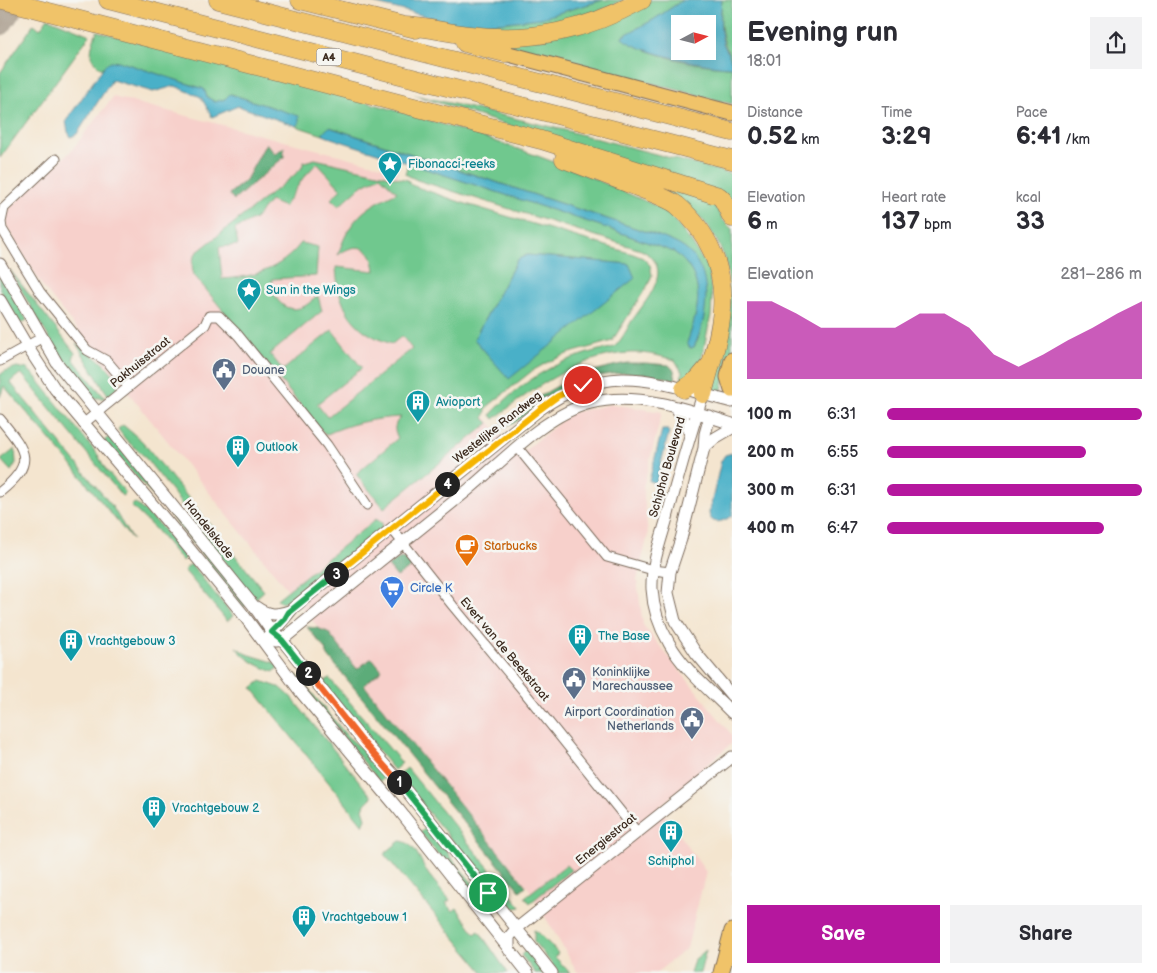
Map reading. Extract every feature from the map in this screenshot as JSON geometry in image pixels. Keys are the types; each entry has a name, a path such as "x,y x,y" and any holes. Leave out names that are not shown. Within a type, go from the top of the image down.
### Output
{"highway":[{"name":"A4","path":"3,0 541,140 719,196 732,218"},
{"name":"A4","path":"108,0 732,160"},
{"name":"A4","path":"218,0 732,132"},
{"path":"300,0 505,53"},
{"path":"405,26 428,27 484,37 536,36 589,24 618,13 642,0"},
{"name":"A4","path":"467,121 676,204 702,232 713,251 720,273 722,311 703,394"},
{"path":"684,389 693,383 710,365"}],"main road":[{"path":"505,53 732,113"},
{"path":"732,360 728,378 732,390"},
{"path":"721,973 732,931"}],"street":[{"path":"56,159 4,208 1,222 2,230 40,292 87,350 107,361 129,387"},
{"name":"Handelskade","path":"0,264 57,363 272,632 282,640 362,741 414,799 552,973"},
{"path":"0,300 55,389 175,531 299,690 399,810 528,973"},
{"name":"Pakhuisstraat","path":"84,424 205,325 209,316 219,316 238,335 327,445 367,505"},
{"path":"0,361 43,338"},
{"name":"Westelijke Randweg","path":"264,643 289,612 558,396 583,385 612,379 636,378 656,381 732,402"},
{"path":"703,394 710,416 705,434 704,448 681,539 670,572 668,593 675,621 696,653 732,696"},
{"name":"Schiphol Boulevard","path":"703,394 690,434 653,570 652,587 655,609 669,644 690,671 732,713"},
{"path":"264,643 282,640 541,428 568,411 592,403 635,399 710,416 732,424"},
{"path":"676,408 684,419 690,434"},
{"path":"0,419 20,445 24,458 19,474 0,492"},
{"path":"704,448 715,438 732,428"},
{"path":"518,448 607,557 653,570 670,572"},
{"name":"Evert van de Beekstraat","path":"392,529 637,832"},
{"path":"252,605 263,613 277,615 289,612"},
{"name":"Energiestraat","path":"516,929 732,757"},
{"path":"399,810 414,799"},
{"path":"408,822 422,810"},
{"path":"510,950 509,937 516,929"}],"shaded area":[{"path":"113,97 397,170 432,353 518,456 571,413 612,404 662,412 643,487 648,535 637,580 643,625 732,735 732,743 659,807 706,872 687,948 656,973 578,973 527,886 43,287 6,225 7,214 11,207 71,151"}],"green space":[{"path":"603,0 625,0 578,19 534,29 485,30 457,24 492,24 541,18"},
{"path":"651,0 683,0 653,20 623,36 640,47 671,58 671,60 732,67 732,104 496,43 631,11"},
{"path":"722,0 732,0 732,61 725,46 722,31"},
{"path":"48,18 90,35 0,158 0,73 34,24 40,29"},
{"path":"97,31 310,86 416,116 556,163 661,208 670,215 692,243 709,270 712,298 711,315 700,366 681,383 682,372 675,360 641,353 601,358 581,364 544,383 494,419 491,415 501,404 540,374 573,358 612,348 616,345 650,294 658,275 657,266 652,257 641,250 417,180 405,174 408,163 607,228 674,252 692,272 698,294 695,318 687,343 690,348 694,347 703,323 706,295 700,269 694,257 681,246 659,236 330,127 323,135 296,126 299,124 298,116 231,94 225,99 215,102 207,97 204,89 118,61 105,65 102,69 94,61 91,52"},
{"path":"415,95 560,129 732,174 732,199"},
{"path":"266,143 275,154 284,147 284,157 234,200 229,194 246,180"},
{"path":"315,159 408,180 411,185 463,203 633,254 643,258 650,265 652,275 648,285 612,341 567,354 532,371 487,407 484,418 489,423 384,508 356,474 398,438 395,427 401,417 362,422 325,435 193,272 192,264 196,253 292,177 301,169 304,162","holes":["317,163 341,189 331,199 339,206 360,187 380,176 397,192 367,209 353,223 338,255 351,248 362,248 371,256 375,271 336,267 337,282 344,306 358,325 367,333 392,344 402,336 412,349 327,417 317,404 362,368 332,330 283,370 270,354 322,311 318,296 301,308 293,309 286,307 276,297 272,279 316,276 318,247 301,243 275,266 256,274 222,279 219,247 238,245 235,229 255,219 270,201 284,207 303,178","527,255 629,264 509,378 474,339 517,260"]},
{"path":"614,173 713,202 723,220 732,229 732,350 721,393 713,391 729,313 730,289 725,258 718,243 708,226 696,213"},
{"path":"10,270 75,353 73,359 105,398 93,398 69,368"},
{"path":"0,274 27,320 20,324 0,290"},
{"path":"76,343 102,362 114,375 117,388 109,396 102,386"},
{"path":"627,363 669,365 674,370 676,380 639,373 605,375 589,379 556,393 535,406 515,422 504,427 498,427 543,394 558,386 607,367"},
{"path":"17,367 27,369 34,375 98,455 106,470 126,493 122,496 21,373 10,382 112,506 132,540 75,469 4,386 0,397 0,375"},
{"path":"123,425 142,441 264,591 255,599 193,522 175,495 143,455 126,440 118,429"},
{"path":"110,436 247,605 244,607 166,510 104,441"},
{"path":"15,449 16,463 11,471 1,460"},
{"path":"135,503 158,523 186,557 182,561 156,530 131,506"},
{"path":"376,519 382,523 382,529 293,598 282,603 277,599"},
{"path":"401,558 414,565 397,577 388,566"},
{"path":"191,564 233,616 227,621 184,570"},
{"path":"307,627 328,632 357,669 372,658 382,670 364,685 526,886 520,891 328,656 325,649"},
{"path":"236,647 247,654 273,662 279,667 274,672 263,668"},
{"path":"297,675 347,736 390,773 380,782 294,677"},
{"path":"329,678 402,763 394,770 323,683"},
{"path":"261,681 281,688 291,697 372,797 363,809 366,818 363,825 252,688"},
{"path":"407,768 521,907 510,909 398,776"},
{"path":"430,823 440,836 449,855 494,909 487,915 420,832"},
{"path":"400,841 406,842 414,849 429,875 450,900 446,903 453,911 457,908 475,934 479,931 508,973 484,973 384,854"},
{"path":"566,865 571,870 530,903 525,897"},
{"path":"534,930 558,953 555,957 570,973 559,973 534,942"},
{"path":"526,950 545,973 535,973 521,955"},
{"path":"706,950 700,973 690,973 694,960"}],"water":[{"path":"361,0 603,0 541,18 481,25 457,24"},
{"path":"683,0 722,0 721,34 732,67 684,60 716,60 716,15 671,15 671,57 631,44 622,38 653,20"},
{"path":"118,61 204,89 207,97 215,102 225,99 230,94 299,116 299,124 296,126 238,106 212,117 201,97 175,86 153,92 112,80 77,134 71,137 66,121 105,65"},
{"path":"329,127 659,236 681,246 694,257 701,269 706,295 703,322 694,347 690,348 687,343 697,306 698,294 696,283 692,272 685,262 674,252 607,228 323,135"},
{"path":"527,255 629,264 635,278 509,379 474,339 517,260"},
{"path":"662,430 668,430 669,432 656,483 649,481"},
{"path":"732,453 732,516 718,522 712,520 709,513 721,461 725,455"}],"taxiway":[{"path":"0,23 16,0"}],"place":[{"name":"Fibonacci-reeks","path":"390,185"},
{"name":"Sun in the Wings","path":"249,311"},
{"name":"Douane","path":"224,391"},
{"name":"Avioport","path":"418,423"},
{"name":"Outlook","path":"238,468"},
{"name":"Starbucks","path":"467,567"},
{"name":"Circle K","path":"392,609"},
{"name":"The Base","path":"580,657"},
{"name":"Vrachtgebouw 3","path":"71,662"},
{"name":"Koninklijke Marechaussee","path":"574,700"},
{"name":"Airport Coordination Netherlands","path":"692,740"},
{"name":"Vrachtgebouw 2","path":"154,829"},
{"name":"Schiphol","path":"671,853"},
{"name":"Vrachtgebouw 1","path":"304,938"}],"route":[{"path":"488,893 393,774 362,741 282,640 272,632 293,608 539,410 558,396 583,385"}]}
